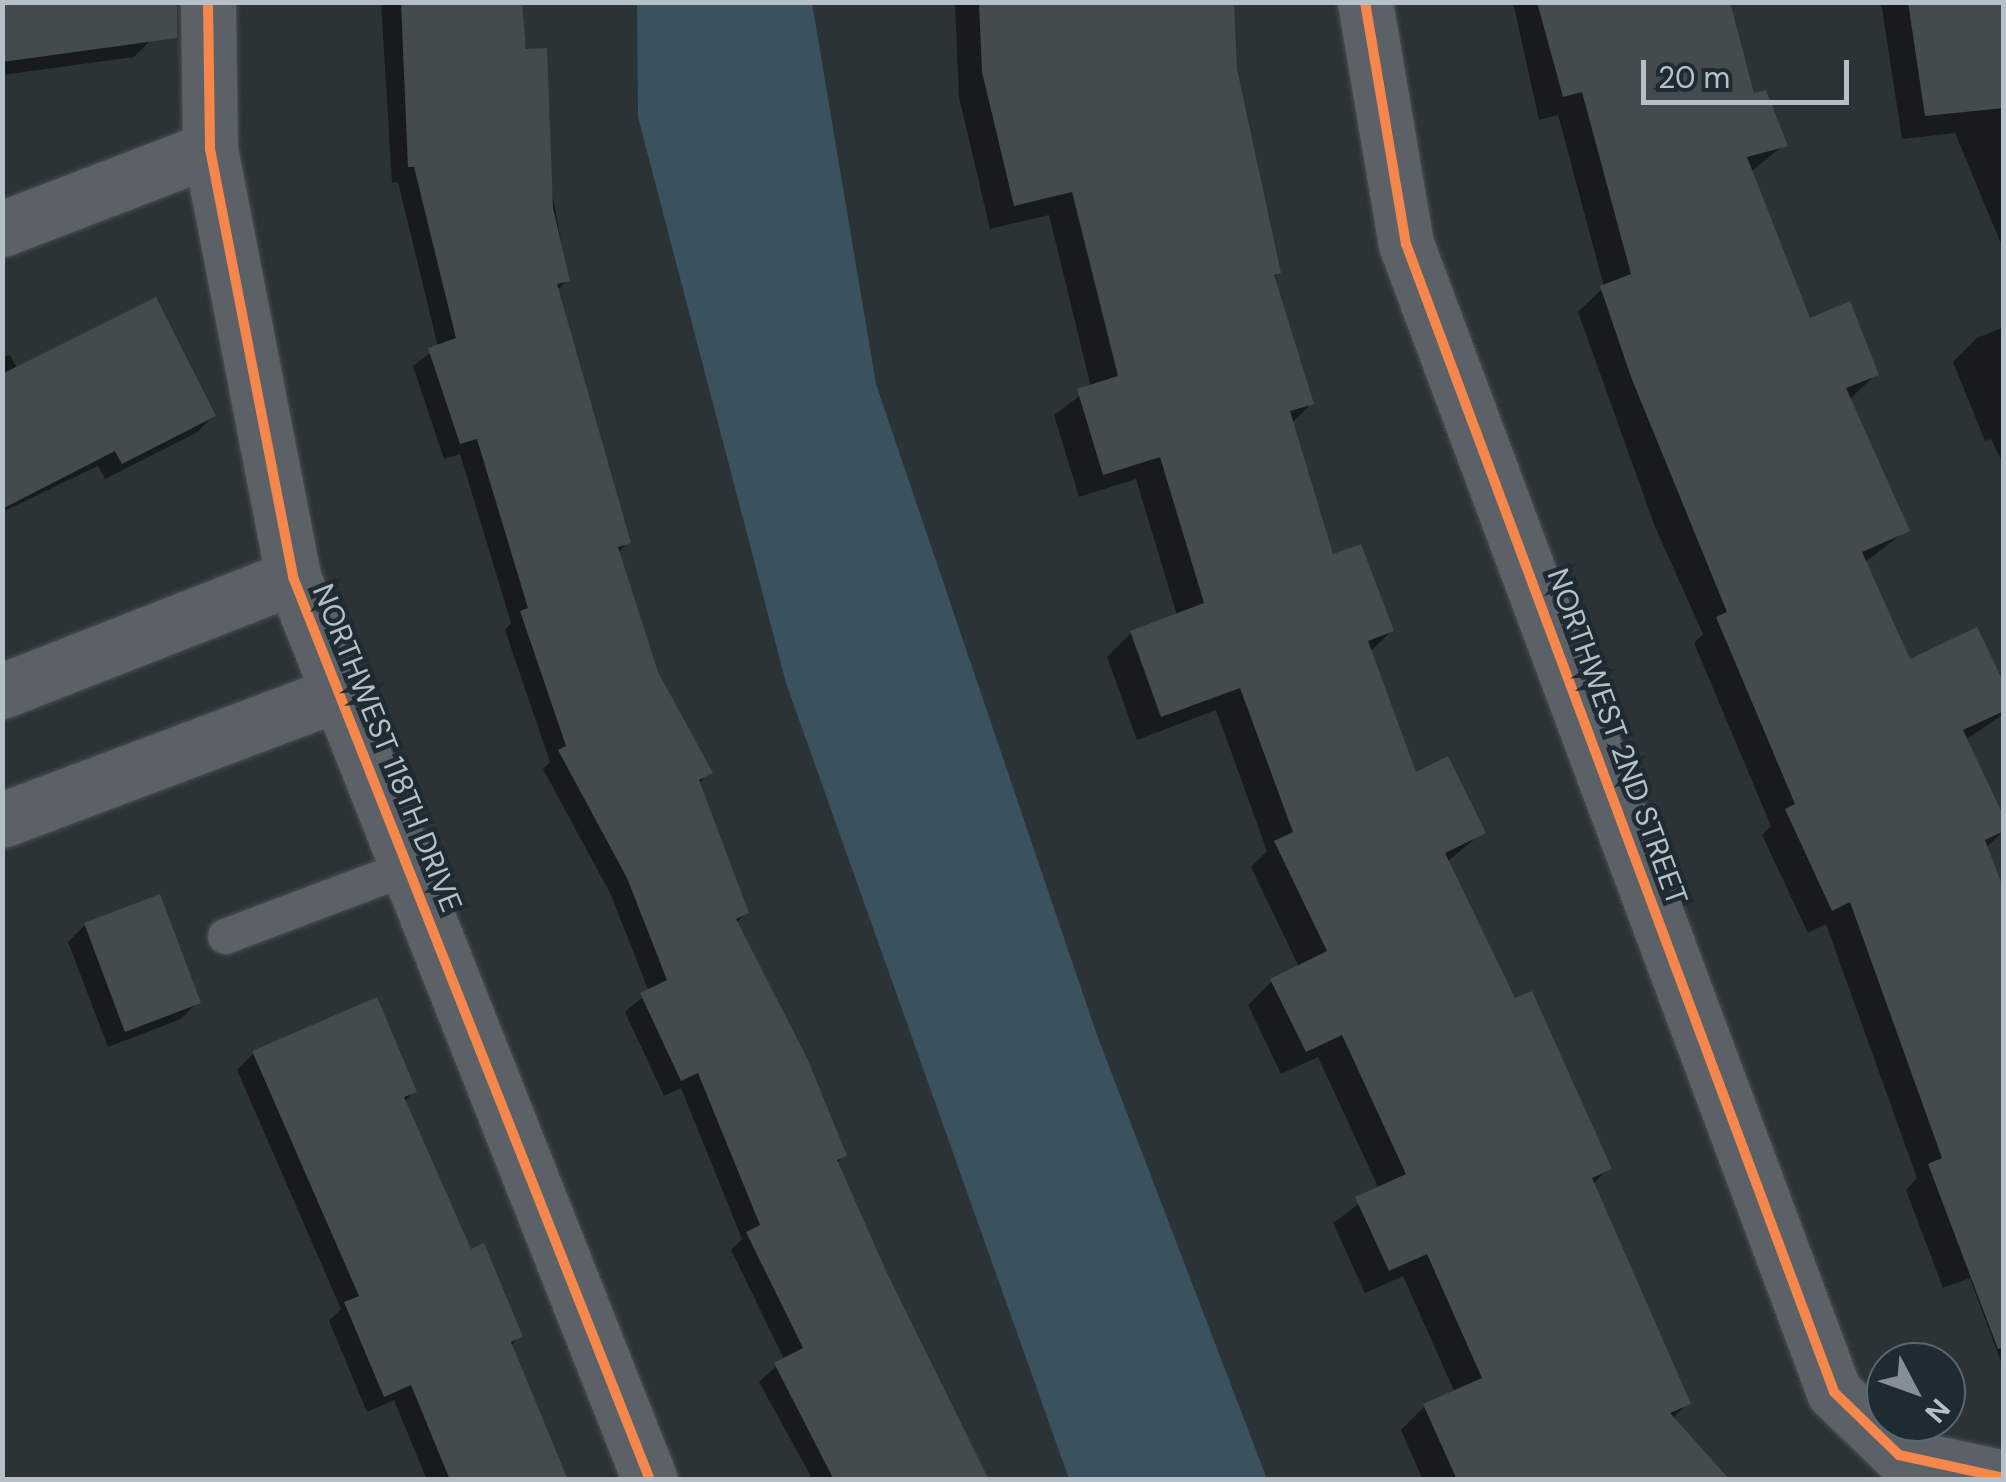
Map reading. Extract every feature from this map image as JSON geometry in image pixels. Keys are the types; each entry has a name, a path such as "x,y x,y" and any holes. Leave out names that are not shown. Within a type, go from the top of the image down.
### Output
{"street":[{"name":"NORTHWEST 118TH DRIVE","path":"208,2 210,149 293,577 650,1480"},
{"name":"NORTHWEST 2ND STREET","path":"1365,2 1413,262 1834,1392 1898,1455 2004,1478"},
{"path":"2,228 210,149"},
{"path":"2,691 293,577"},
{"path":"2,820 339,693"}],"lane":[{"path":"225,936 408,867"}],"water":[{"path":"637,3 812,3 876,384 1097,1035 1267,1479 1069,1479 786,683 638,117"}],"building":[{"path":"2,2 177,2 177,38 2,62"},
{"path":"401,2 522,2 526,49 547,48 553,208 570,281 557,284 631,543 618,547 658,672 713,773 699,780 749,913 736,919 808,1060 847,1156 837,1160 887,1273 989,1480 834,1480 774,1363 803,1348 746,1232 760,1225 698,1073 681,1081 640,993 667,980 627,878 558,750 566,746 520,611 528,608 477,439 460,444 428,348 456,338 414,167 408,167"},
{"path":"979,2 1234,2 1237,69 1281,273 1274,275 1314,404 1290,411 1333,554 1361,544 1394,631 1368,641 1416,772 1448,756 1486,833 1445,853 1515,998 1532,991 1612,1169 1592,1178 1691,1404 1670,1413 1730,1480 1457,1480 1423,1404 1482,1378 1427,1254 1389,1271 1355,1197 1406,1174 1342,1035 1306,1052 1270,979 1327,951 1274,841 1293,832 1240,688 1161,717 1130,631 1204,603 1160,457 1103,475 1077,389 1118,376 1072,192 1014,206 982,72"},
{"path":"1537,2 1730,2 1754,93 1766,90 1788,146 1747,157 1810,318 1850,301 1879,375 1846,388 1910,531 1862,552 1910,659 1977,627 2004,683 2004,711 1963,730 2004,817 2004,831 1985,840 2004,890 2004,1348 1998,1349 1928,1164 1942,1158 1850,902 1832,911 1785,809 1795,804 1716,617 1727,612 1631,377 1600,286 1631,274 1582,92 1563,97"},
{"path":"1908,2 2004,2 2004,108 1925,116"},
{"path":"156,297 216,416 122,464 115,451 2,509 2,374"},
{"path":"160,894 201,1003 125,1032 84,923"},
{"path":"377,997 417,1092 404,1097 471,1249 484,1243 523,1337 511,1342 568,1480 450,1480 411,1385 384,1397 344,1302 359,1296 252,1051"}],"cycle path":[{"path":"208,2 210,149 293,577 650,1480"},
{"path":"1365,2 1406,244 1834,1392 1899,1455 2004,1478"}]}
